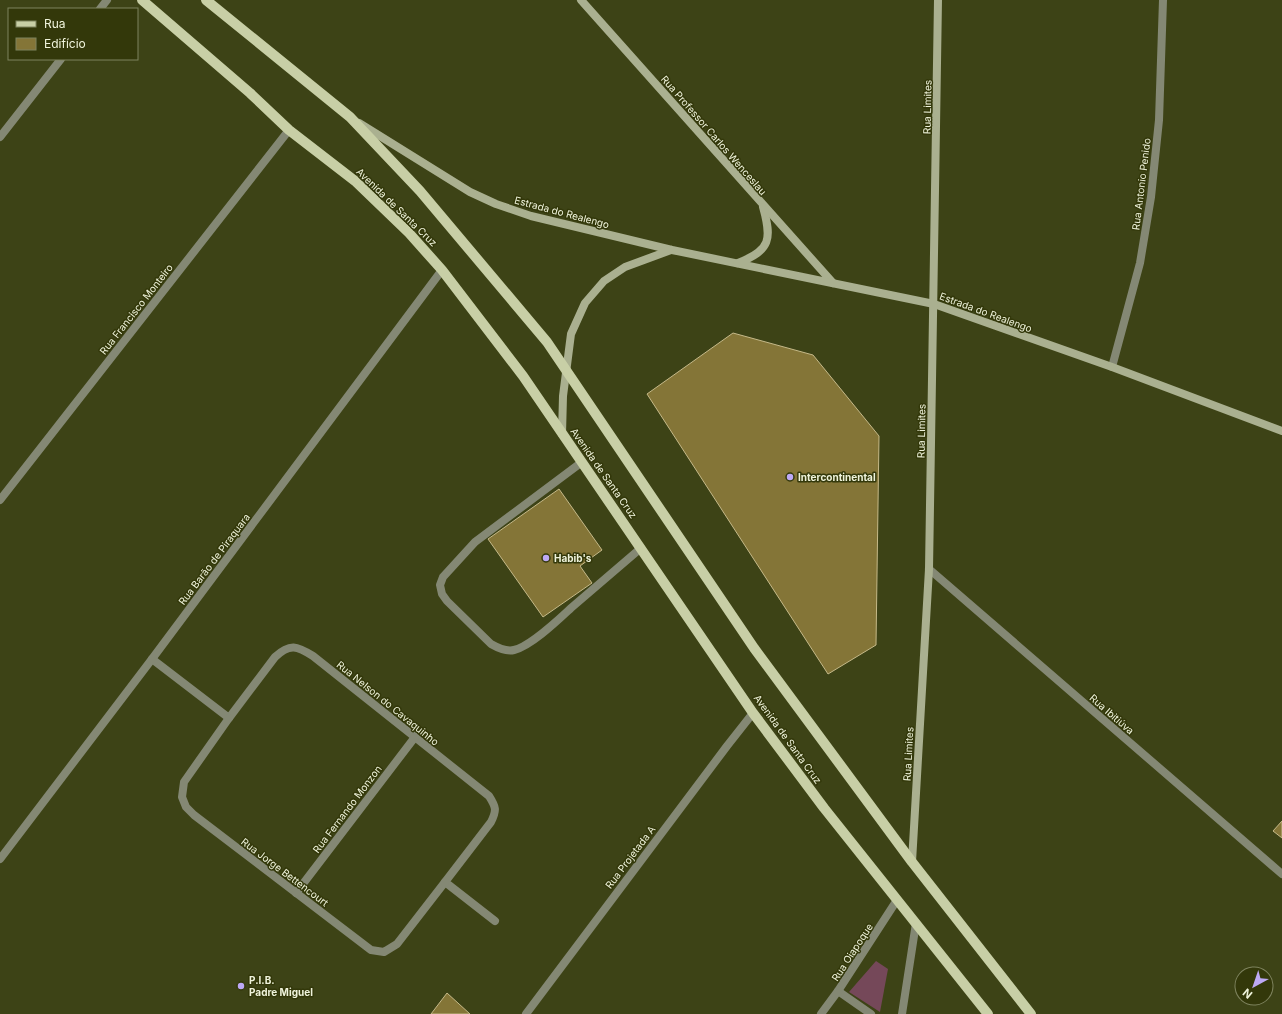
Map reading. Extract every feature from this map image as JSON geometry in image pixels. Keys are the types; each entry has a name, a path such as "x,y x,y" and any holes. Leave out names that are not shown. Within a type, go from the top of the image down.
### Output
{"main road":[{"name":"Avenida de Santa Cruz","path":"142,0 250,92 289,130 355,181 409,233 442,270 523,376 753,713 824,808 988,1014"},
{"path":"206,0 350,117 420,191 547,342 754,648 912,862 1031,1014"}],"street":[{"path":"101,8 107,0"},
{"name":"Rua Professor Carlos Wenceslau","path":"581,0 833,283"},
{"name":"Rua Limites","path":"912,862 929,568 938,0"},
{"name":"Rua Antonio Penido","path":"1112,367 1140,263 1151,197 1159,120 1163,0"},
{"path":"0,137 60,60"},
{"name":"Estrada do Realengo","path":"350,117 470,192 496,204 531,216 672,250 934,304 1112,367 1282,431"},
{"name":"Rua Francisco Monteiro","path":"0,500 289,130"},
{"path":"737,263 753,257 765,246 768,226 762,204"},
{"path":"562,434 563,396 571,334 585,303 604,281 625,268 672,250"},
{"name":"Rua Barão de Piraquara","path":"0,859 152,659 442,270"},
{"path":"582,462 475,542 443,577 440,585 442,594 447,601 491,644 498,648 514,650 522,647 554,623 641,548"},
{"name":"Rua Ibitiúva","path":"929,568 1282,874"},
{"name":"Rua Nelson do Cavaquinho","path":"229,718 275,657 283,650 292,647 302,649 313,656 489,796 495,805 495,814 491,822 445,882"},
{"path":"152,659 229,718"},
{"name":"Rua Projetada A","path":"526,1014 753,713"},
{"name":"Rua Jorge Bettencourt","path":"229,718 184,782 182,797 186,807 194,815 371,950 384,952 397,944 445,882"},
{"name":"Rua Fernando Monzon","path":"296,893 415,737"},
{"path":"445,882 495,921"},
{"name":"Rua Oiapoque","path":"821,1014 838,991 897,900"},
{"path":"902,1014 916,923"},
{"path":"838,991 871,1014"}],"shaded area":[{"path":"876,961 888,969 880,1012 849,992"}],"building":[{"name":"Intercontinental","path":"733,333 813,355 879,436 876,645 828,674 647,394"},
{"name":"Habib's","path":"559,489 602,550 580,566 592,583 543,617 488,539"},
{"path":"1282,821 1282,838 1273,831"},
{"path":"447,993 470,1014 431,1014"}],"place":[{"name":"Intercontinental","path":"790,477"},
{"name":"Habib's","path":"546,558"},
{"name":"P.I.B. Padre Miguel","path":"241,986"}]}
